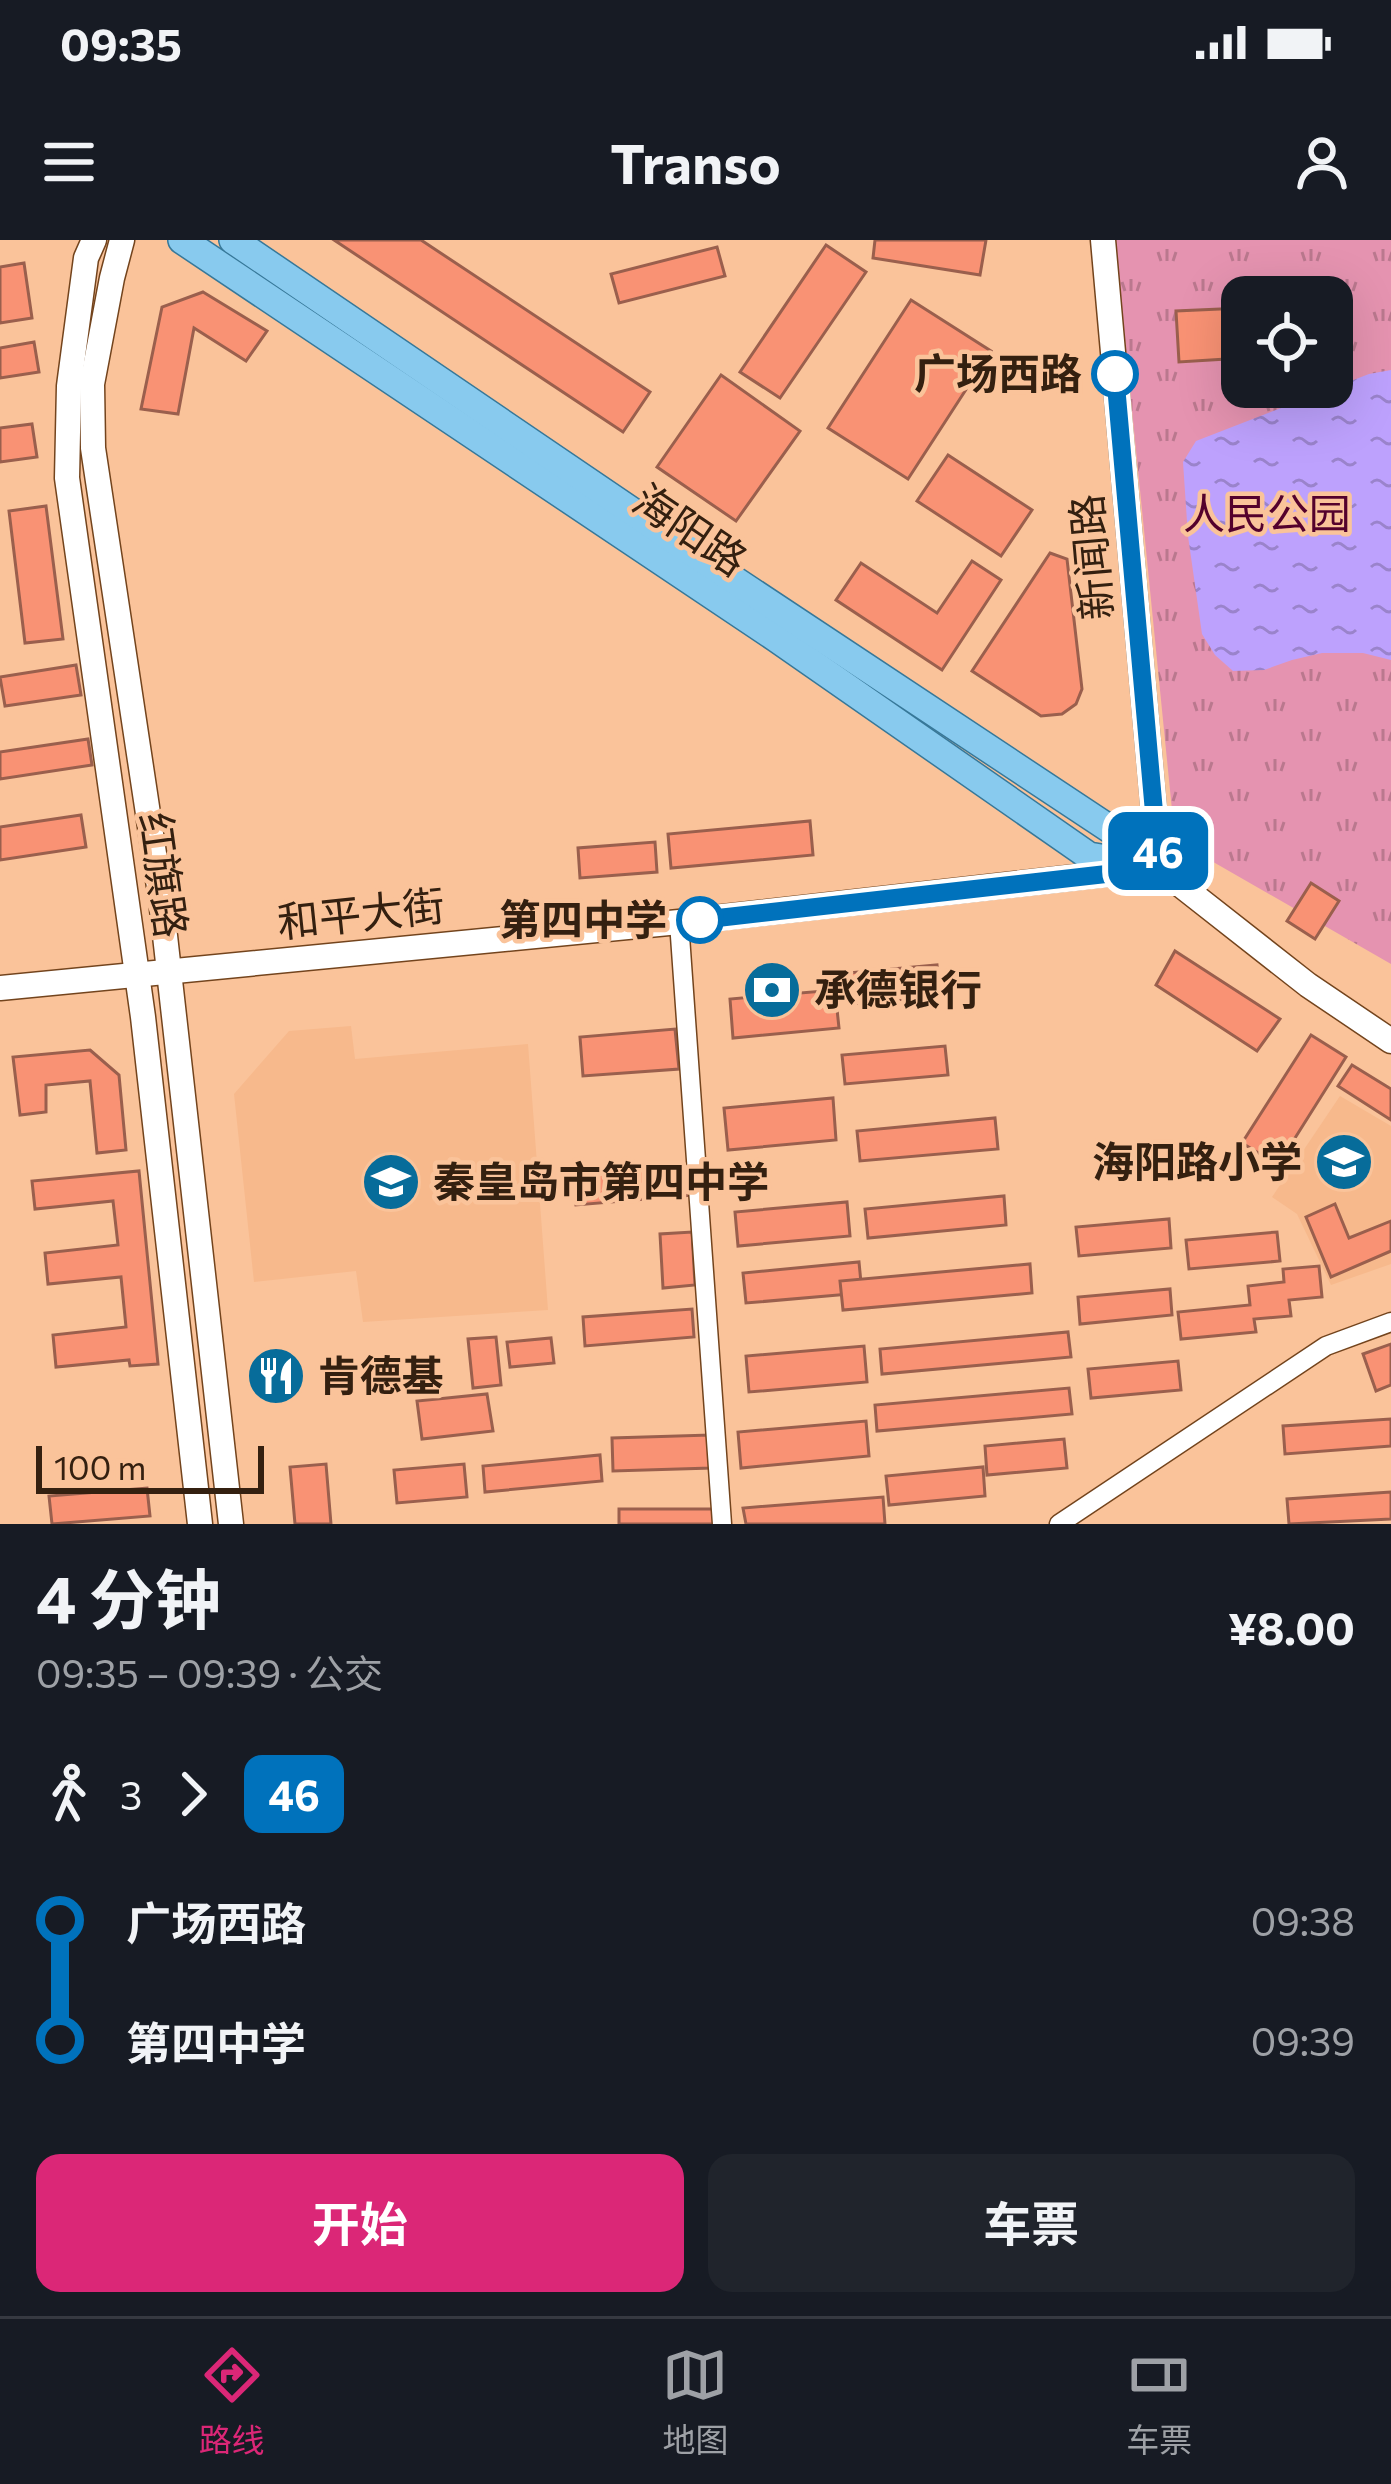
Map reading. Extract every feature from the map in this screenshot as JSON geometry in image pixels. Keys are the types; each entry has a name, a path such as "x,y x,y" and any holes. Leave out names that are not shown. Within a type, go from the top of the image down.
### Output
{"main road":[{"name":"红旗路","path":"94,240 86,258 69,386 67,478 137,976 200,1524"},
{"path":"122,240 92,385 93,448 151,820 231,1524"},
{"name":"海阳路","path":"182,240 776,638 1089,856 1159,868"},
{"name":"海阳路","path":"232,240 1116,833 1308,985 1391,1041"},
{"name":"新闻路","path":"1103,240 1159,868"},
{"name":"和平大街","path":"0,988 679,922 1159,868"}],"street":[{"path":"679,922 722,1524"},
{"path":"1059,1524 1326,1346 1391,1322"}],"shaded area":[{"name":"秦皇岛市第四中学","path":"351,1026 355,1059 528,1044 548,1310 363,1322 356,1271 254,1282 234,1094 289,1031"},
{"name":"海阳路小学","path":"1340,1096 1391,1126 1391,1264 1331,1285 1297,1214 1272,1197"}],"green space":[{"name":"人民公园","path":"1115,240 1391,240 1391,964 1175,840"}],"water":[{"path":"1391,370 1391,660 1363,653 1322,653 1264,670 1233,671 1202,634 1183,462 1196,441 1281,408 1353,408 1353,380"}],"building":[{"path":"334,240 421,240 650,392 623,432"},
{"path":"875,240 986,240 980,275 873,258"},
{"path":"826,245 866,272 780,398 740,372"},
{"path":"717,247 725,276 619,303 611,274"},
{"path":"24,263 32,318 0,323 0,267"},
{"path":"203,292 267,331 246,361 194,328 178,414 141,409 162,307"},
{"path":"911,300 991,351 908,479 828,428"},
{"path":"1221,309 1221,359 1179,362 1176,311"},
{"path":"34,342 39,372 0,378 0,348"},
{"path":"721,375 800,431 736,521 657,467"},
{"path":"32,424 37,457 0,462 0,428"},
{"path":"948,455 1032,510 1001,556 917,501"},
{"path":"46,506 63,639 25,643 9,511"},
{"path":"1050,553 1067,559 1082,689 1076,704 1062,714 1041,716 972,671"},
{"path":"972,561 1001,580 942,670 836,600 861,563 937,613"},
{"path":"76,665 81,695 5,706 0,677"},
{"path":"88,739 92,765 0,779 0,752"},
{"path":"81,815 86,847 0,860 0,827"},
{"path":"810,821 813,855 671,868 668,834"},
{"path":"655,842 657,872 580,878 578,848"},
{"path":"1311,883 1339,901 1315,939 1287,921"},
{"path":"1175,951 1280,1019 1257,1051 1156,985"},
{"path":"937,965 940,996 849,1004 847,973"},
{"path":"835,990 839,1028 733,1038 730,999"},
{"path":"675,1029 679,1069 583,1076 580,1037"},
{"path":"1311,1035 1346,1057 1278,1165 1242,1143"},
{"path":"945,1046 948,1075 845,1084 842,1055"},
{"path":"90,1050 119,1075 126,1150 97,1153 90,1081 46,1085 46,1112 20,1115 13,1057"},
{"path":"1352,1065 1391,1089 1391,1120 1338,1086"},
{"path":"833,1098 836,1140 728,1150 724,1108"},
{"path":"995,1118 998,1149 860,1161 857,1131"},
{"path":"693,1165 695,1195 576,1205 574,1175"},
{"path":"139,1171 158,1364 130,1366 129,1360 56,1367 53,1335 126,1327 121,1277 48,1284 45,1253 118,1245 113,1201 35,1209 32,1181"},
{"path":"1004,1196 1006,1225 868,1238 865,1209"},
{"path":"847,1202 850,1236 738,1246 735,1212"},
{"path":"1335,1204 1349,1238 1391,1221 1391,1251 1331,1277 1306,1217"},
{"path":"1169,1219 1171,1248 1079,1256 1076,1227"},
{"path":"692,1232 695,1285 663,1288 660,1234"},
{"path":"1277,1232 1280,1261 1189,1269 1186,1240"},
{"path":"859,1262 862,1293 746,1303 743,1273"},
{"path":"1030,1264 1032,1293 843,1310 840,1281"},
{"path":"1319,1266 1322,1297 1289,1300 1291,1316 1254,1319 1256,1332 1181,1339 1178,1312 1250,1305 1248,1286 1284,1282 1283,1269"},
{"path":"1170,1289 1172,1315 1080,1324 1078,1297"},
{"path":"692,1309 694,1337 585,1346 583,1317"},
{"path":"1068,1332 1071,1357 882,1374 880,1349"},
{"path":"496,1337 501,1385 473,1388 468,1339"},
{"path":"551,1338 554,1363 510,1367 507,1342"},
{"path":"1391,1344 1391,1385 1376,1391 1363,1354"},
{"path":"864,1346 867,1382 749,1392 746,1356"},
{"path":"1178,1361 1181,1390 1091,1398 1088,1369"},
{"path":"1069,1388 1072,1414 877,1431 875,1405"},
{"path":"487,1394 493,1431 422,1439 417,1401"},
{"path":"1391,1419 1391,1446 1285,1454 1283,1426"},
{"path":"866,1421 869,1456 741,1468 738,1432"},
{"path":"710,1435 711,1468 613,1471 612,1438"},
{"path":"1064,1439 1067,1468 987,1475 985,1446"},
{"path":"600,1455 602,1481 485,1492 483,1466"},
{"path":"326,1464 331,1524 295,1524 290,1467"},
{"path":"464,1464 467,1497 397,1503 394,1470"},
{"path":"983,1467 985,1496 889,1505 886,1476"},
{"path":"147,1488 150,1516 52,1524 49,1496"},
{"path":"1391,1492 1391,1519 1289,1524 1287,1499"},
{"path":"883,1497 885,1524 746,1524 743,1508"},
{"path":"619,1509 716,1509 716,1524 619,1524"}],"bus line":[{"name":"46","path":"700,920 1159,868 1115,374"}],"place":[{"name":"广场西路","path":"1115,374"},
{"name":"第四中学","path":"700,920"},
{"name":"承德银行","path":"772,990"},
{"name":"海阳路小学","path":"1344,1162"},
{"name":"秦皇岛市第四中学","path":"391,1182"},
{"name":"肯德基","path":"276,1376"}]}
